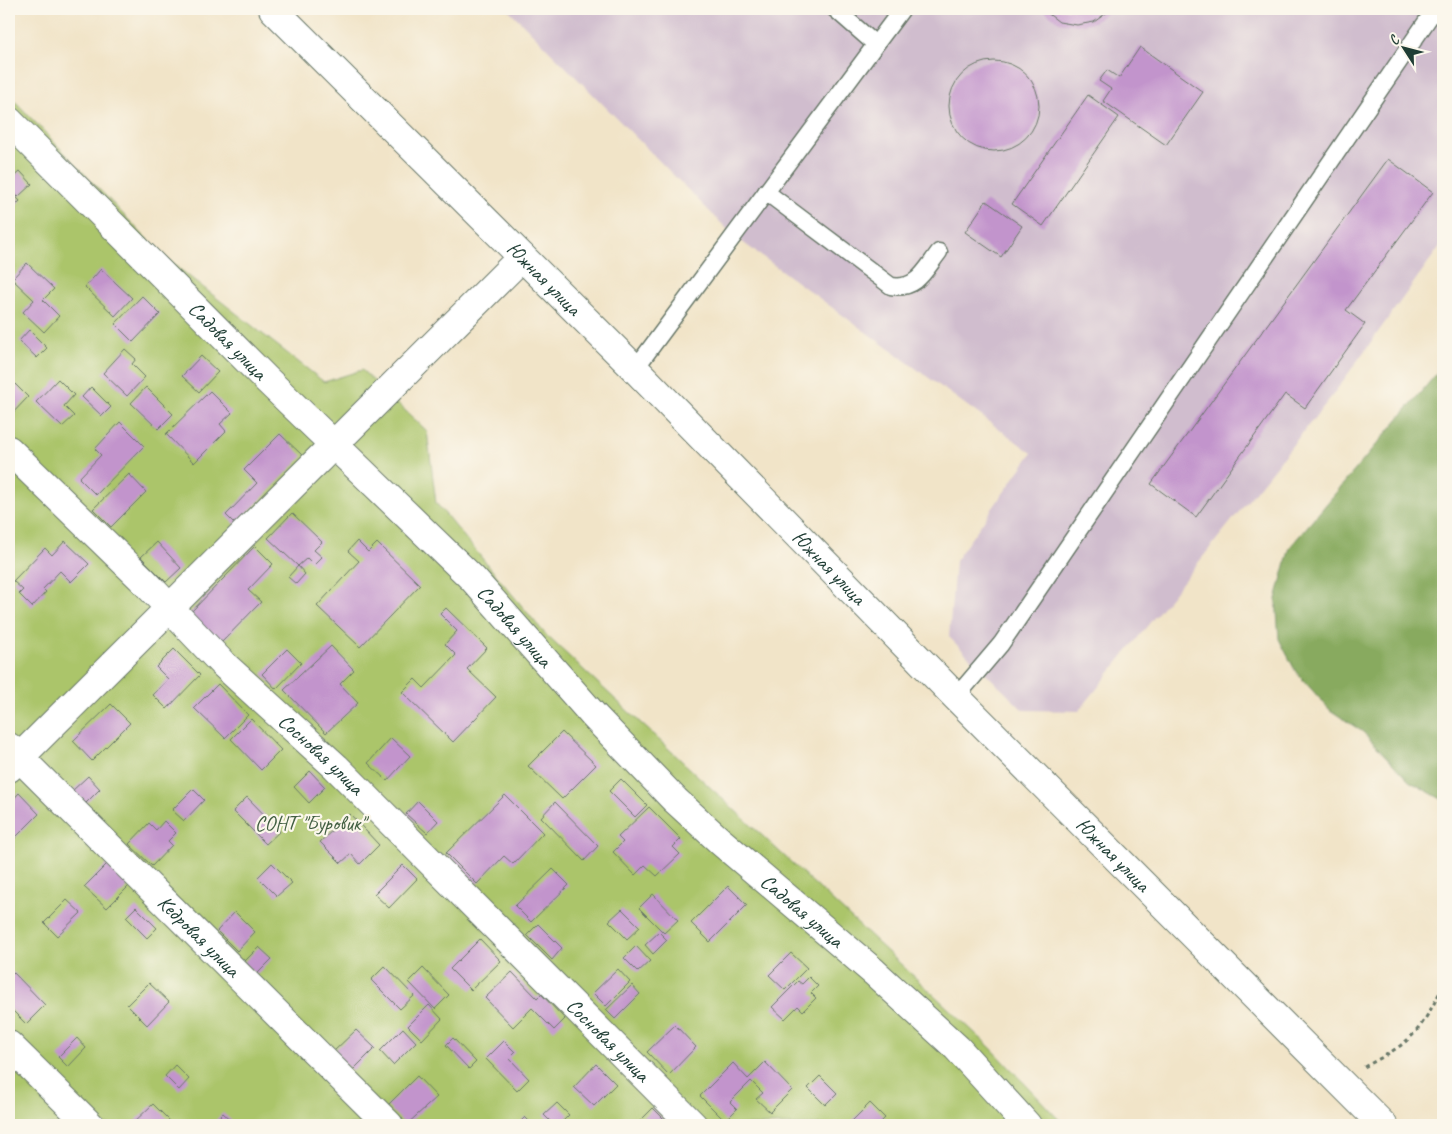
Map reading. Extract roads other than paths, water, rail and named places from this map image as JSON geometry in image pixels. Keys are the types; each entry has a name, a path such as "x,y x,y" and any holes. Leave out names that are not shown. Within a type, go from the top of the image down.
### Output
{"street":[{"name":"Южная улица","path":"273,9 635,369 956,697 1338,1080 1371,1121"},
{"name":"Садовая улица","path":"9,121 333,443 473,579 595,717 675,800 720,841 874,972 950,1041 1026,1125"},
{"path":"12,758 169,610 333,443 472,310 522,257"},
{"name":"Сосновая улица","path":"9,450 140,578 222,663 336,767 693,1125"},
{"name":"Кедровая улица","path":"12,758 388,1125"},
{"path":"9,1044 90,1125"}],"lane":[{"path":"835,9 875,44"},
{"path":"635,369 902,9"},
{"path":"956,697 1001,644 1435,9"},
{"path":"766,192 891,286 902,287 916,282 939,252"}],"park label":[{"name":"СОНТ \"Буровик\"","path":"310,823"}]}
